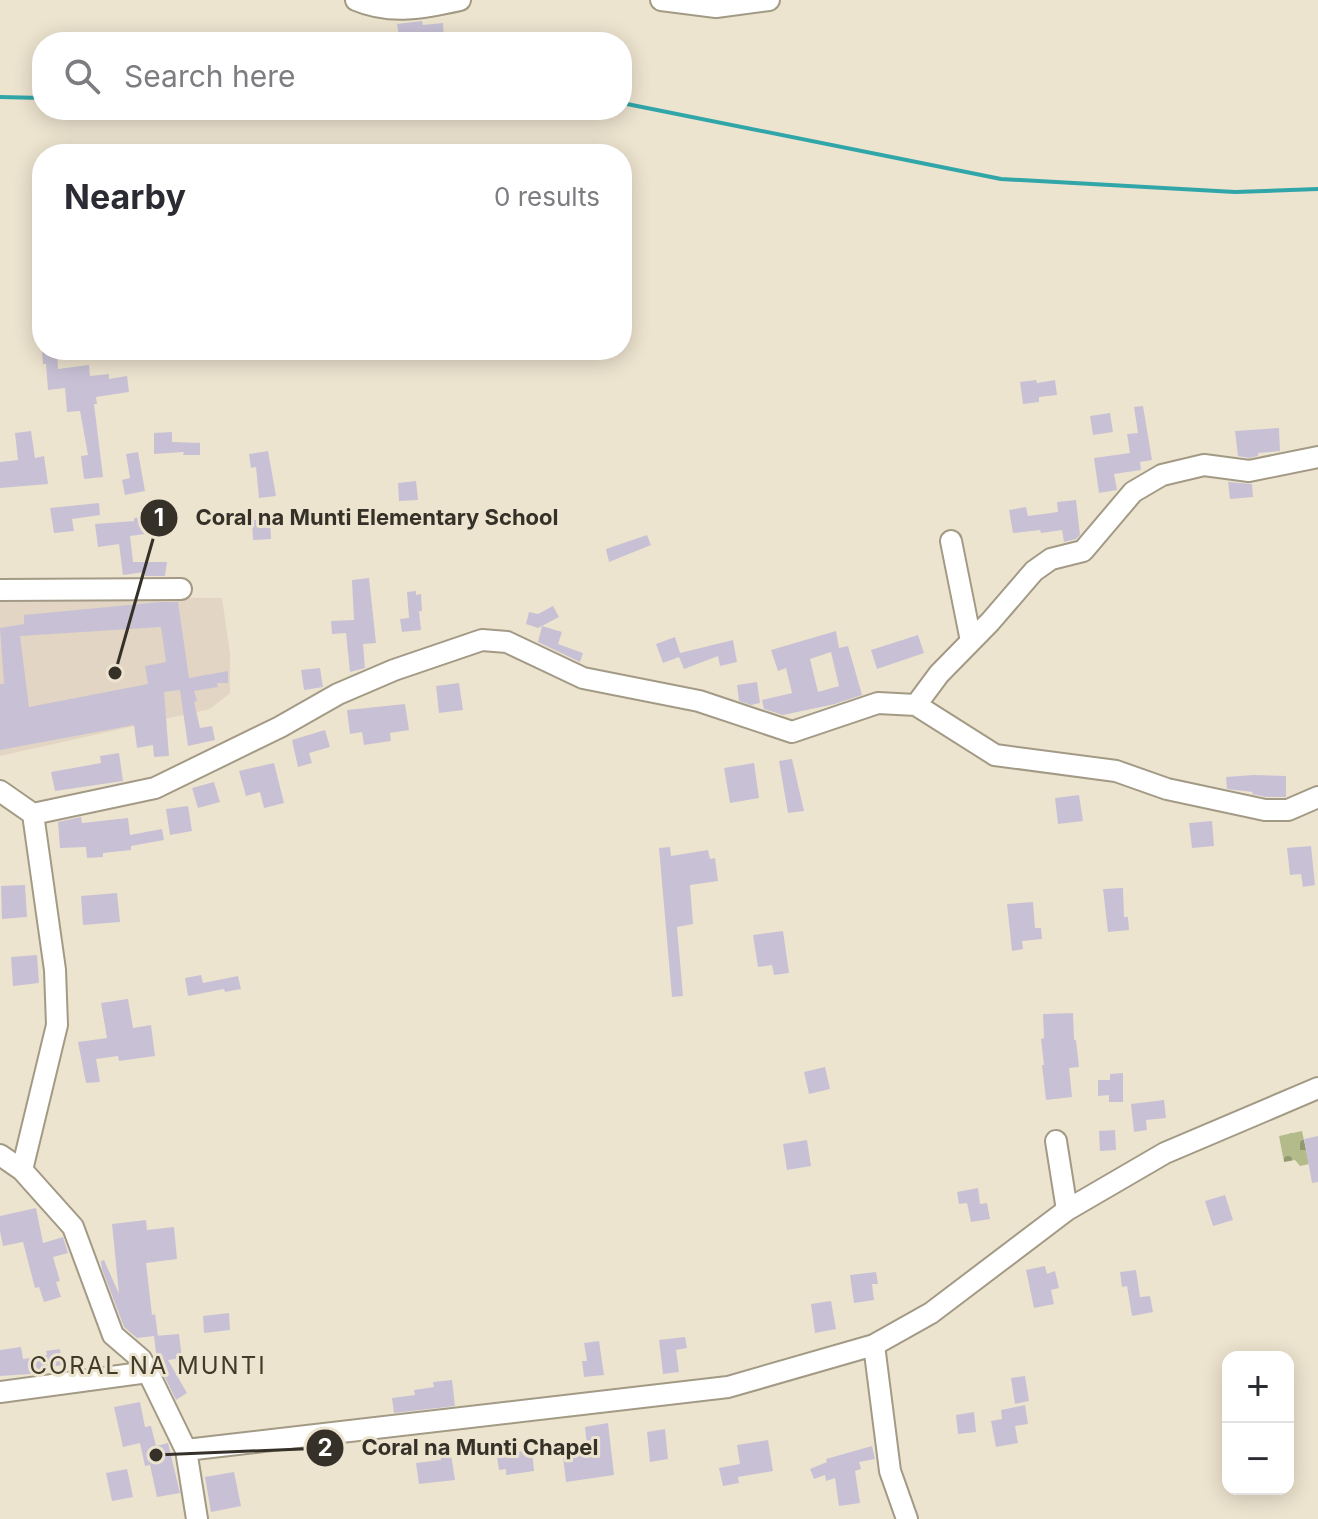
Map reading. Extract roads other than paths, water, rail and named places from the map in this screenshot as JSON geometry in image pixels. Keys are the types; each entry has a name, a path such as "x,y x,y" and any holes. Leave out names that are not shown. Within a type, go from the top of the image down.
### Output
{"street":[{"path":"356,0 374,8 412,10 460,0"},
{"path":"661,0 716,7 769,0"},
{"path":"916,705 939,674 1034,571 1051,559 1083,551 1133,492 1162,475 1204,465 1249,471 1318,457"},
{"path":"951,541 971,641"},
{"path":"0,590 181,589"},
{"path":"0,791 33,814 155,788 280,727 338,694 394,670 482,640 507,642 583,678 699,701 792,732 878,703 916,705 995,755 1116,771 1167,789 1265,810 1288,810 1318,797"},
{"path":"22,1170 57,1025 55,970 33,814"},
{"path":"186,1450 728,1387 874,1345 931,1313 1067,1210 1165,1153 1318,1088"},
{"path":"1056,1141 1067,1210"},
{"path":"0,1155 22,1170 73,1227 113,1335 141,1359 186,1450 197,1519"},
{"path":"874,1345 890,1471 907,1519"},
{"path":"0,1392 148,1372"}],"waterway":[{"path":"0,97 32,98"},
{"path":"632,105 1001,179 1235,192 1318,189"}],"place":[{"name":"Coral na Munti Elementary School","path":"115,673"},
{"name":"Coral na Munti Chapel","path":"156,1455"}],"district":[{"name":"CORAL NA MUNTI","path":"148,1366"}]}
